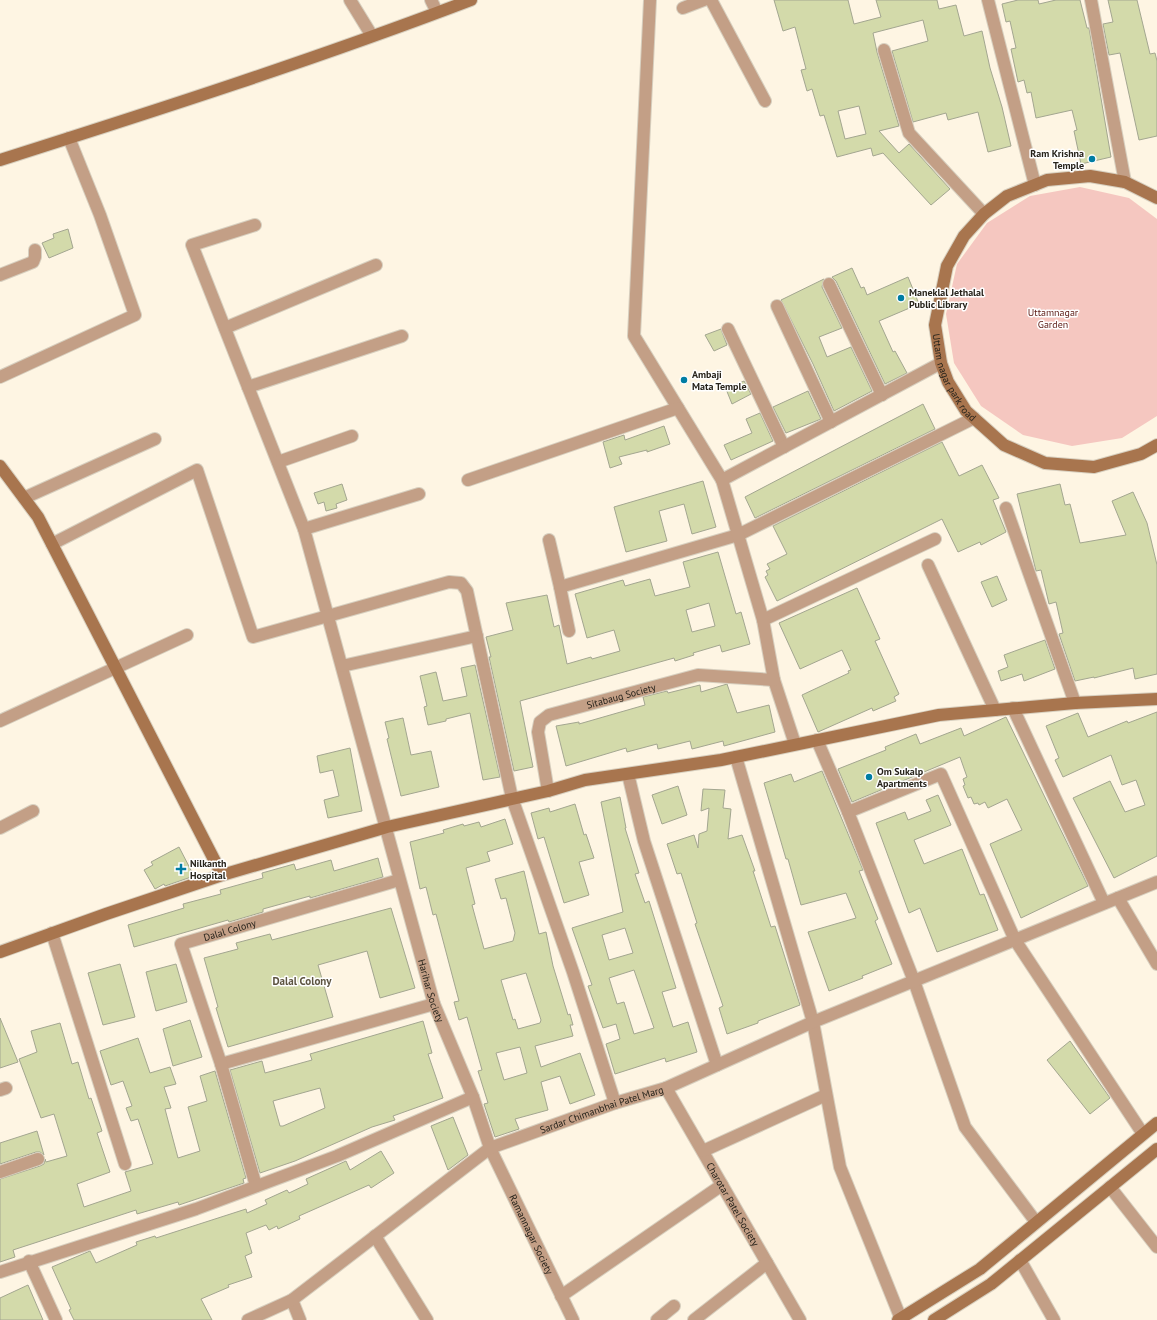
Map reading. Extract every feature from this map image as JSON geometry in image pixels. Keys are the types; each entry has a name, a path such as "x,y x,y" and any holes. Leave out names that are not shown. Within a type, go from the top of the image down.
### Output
{"street":[{"path":"350,0 369,31"},
{"path":"0,154 215,85 369,31 432,3 449,0"},
{"path":"0,160 228,88 372,38 471,0"},
{"path":"650,0 634,336 722,480 763,620 774,680 795,744"},
{"path":"683,8 704,0"},
{"path":"711,0 765,101"},
{"path":"988,0 1035,185"},
{"path":"1092,0 1125,182"},
{"path":"884,50 909,133 984,214"},
{"path":"0,377 135,315 100,215 69,138"},
{"name":"Uttam nagar park road","path":"1157,198 1125,182 1090,176 1047,180 1007,196 984,214 964,236 947,266 935,325 941,363 948,382 966,411 1004,445 1045,463 1094,466 1141,454 1157,445"},
{"name":"Harihar Society","path":"255,225 192,245 304,529 387,827 399,880 434,1004 473,1097 490,1148"},
{"path":"0,275 32,262 35,258 35,250"},
{"path":"225,328 376,265"},
{"path":"829,284 882,395"},
{"path":"777,306 831,422"},
{"path":"728,329 784,447"},
{"path":"248,388 402,336"},
{"path":"722,480 941,363"},
{"path":"468,480 678,408"},
{"path":"560,587 738,535 974,418"},
{"path":"278,462 352,436"},
{"path":"24,498 155,439"},
{"path":"0,466 38,517 222,875"},
{"path":"52,544 197,470 253,637 449,582 461,583 467,591 512,798 572,972 620,1102 666,1088 813,1022 1157,882"},
{"path":"304,529 419,494"},
{"path":"1006,508 1075,703"},
{"path":"763,620 935,539"},
{"path":"549,540 569,631"},
{"path":"928,565 995,710"},
{"path":"0,721 187,635"},
{"path":"342,666 477,636"},
{"name":"Sitabaug Society","path":"548,791 538,732 540,722 549,715 698,675 774,680"},
{"path":"0,952 222,875 387,827 548,791 585,780 736,756 939,715 1075,703 1157,699"},
{"path":"1013,708 1104,903"},
{"path":"817,740 848,812 914,981 965,1127 1036,1222"},
{"path":"736,756 813,1022 840,1167 899,1319 980,1269 1157,1123"},
{"path":"628,774 644,841 717,1065"},
{"path":"848,812 941,774 1015,940 1143,1134"},
{"path":"0,828 33,811"},
{"name":"Dalal Colony","path":"221,1064 181,944 399,880"},
{"path":"1118,898 1157,964"},
{"path":"52,933 125,1164"},
{"path":"256,1186 221,1064 434,1004"},
{"name":"Sardar Chimanbhai Patel Marg","path":"248,1320 292,1300 490,1148 690,1077"},
{"name":"Charotar Patel Society","path":"666,1088 800,1320"},
{"path":"702,1151 826,1095"},
{"path":"0,1272 29,1261 196,1209 337,1156 473,1097"},
{"name":"Ramannagar Society","path":"490,1148 573,1320"},
{"path":"934,1320 991,1284 1157,1149"},
{"path":"0,1172 38,1159"},
{"path":"561,1296 722,1185"},
{"path":"1110,1187 1157,1247"},
{"path":"375,1236 427,1320"},
{"path":"1020,1260 1054,1320"},
{"path":"29,1261 56,1320"},
{"path":"694,1320 767,1263"},
{"path":"292,1300 300,1320"},
{"path":"657,1320 674,1306"}],"green space":[{"name":"Uttamnagar Garden","path":"1080,187 1129,198 1157,219 1157,416 1122,438 1072,446 1023,435 981,406 954,363 946,314 957,264 987,223 1030,196"}],"building":[{"path":"774,0 848,0 854,24 881,17 876,0 937,0 939,9 956,5 964,36 982,31 990,68 1002,107 1011,146 988,152 978,112 948,120 946,113 913,122 892,51 928,41 923,20 873,33 877,52 899,126 879,131 899,153 909,144 950,189 931,205 883,153 873,156 871,148 837,157 824,115 820,116 812,89 807,91 801,70 806,69 795,27 783,31","holes":["859,106 866,134 845,139 838,111"]},
{"path":"1018,0 1038,0 1039,4 1056,0 1080,0 1087,28 1089,28 1111,157 1081,164 1074,131 1077,130 1072,110 1036,118 1031,92 1027,93 1024,80 1018,82 1011,49 1016,48 1010,21 1006,22 1002,4"},
{"path":"1108,0 1137,0 1150,54 1155,53 1157,61 1157,136 1139,140 1120,53 1109,55 1103,24 1113,22"},
{"path":"68,229 73,248 49,258 42,243 54,238 53,234"},
{"path":"852,268 861,288 864,287 867,295 908,277 919,304 879,321 893,352 895,351 907,373 885,384 836,281 832,277"},
{"path":"824,279 822,287 842,328 819,337 827,357 851,347 872,391 834,411 813,364 781,300"},
{"path":"721,329 727,345 714,351 705,335"},
{"path":"744,381 751,394 732,404 726,389"},
{"path":"808,391 821,419 786,433 773,407"},
{"path":"923,404 935,429 755,518 745,497"},
{"path":"760,413 773,441 731,460 724,445 752,433 746,419"},
{"path":"664,426 670,444 647,452 647,450 619,457 622,464 610,468 603,442 624,435 625,440"},
{"path":"942,442 959,476 982,465 999,498 993,500 1006,532 981,545 980,542 958,552 942,519 777,601 765,577 768,575 766,571 770,569 767,564 787,554 773,526"},
{"path":"703,481 716,527 692,534 684,504 659,511 667,541 626,552 614,507"},
{"path":"342,484 347,500 336,504 337,508 326,511 324,502 318,504 314,493"},
{"path":"1060,484 1065,505 1070,504 1080,543 1126,535 1112,501 1133,492 1147,523 1157,565 1157,674 1135,679 1133,668 1094,678 1075,681 1059,634 1063,633 1056,602 1049,604 1041,570 1036,571 1017,494"},
{"path":"718,552 736,614 741,612 750,644 722,652 720,645 693,653 694,655 675,661 674,658 520,701 533,767 514,771 486,637 513,630 506,603 547,595 554,627 559,625 567,664 591,657 592,659 620,651 614,630 587,638 575,594 623,580 625,586 650,579 655,596 690,587 683,562","holes":["709,603 715,626 692,632 686,610"]},
{"path":"997,576 1007,600 992,607 981,582"},
{"path":"857,588 880,639 875,641 899,694 894,697 896,701 873,711 872,708 818,732 802,695 849,673 848,671 851,670 842,650 800,669 779,623"},
{"path":"1045,640 1055,669 1024,681 1022,674 1001,681 998,671 1008,667 1004,655"},
{"path":"475,665 500,777 483,780 470,713 428,725 424,707 427,706 420,676 436,672 443,701 467,696 461,668"},
{"path":"727,684 737,713 769,705 775,732 724,746 723,741 692,749 690,741 658,749 657,744 627,752 626,748 566,766 556,726 579,722 579,724 645,705 643,697 667,691 668,693 700,685 701,692"},
{"path":"1157,712 1157,856 1114,878 1073,798 1110,781 1125,812 1145,805 1136,780 1122,785 1111,755 1063,777 1055,760 1059,758 1046,726 1078,713 1088,737 1127,721 1128,723"},
{"path":"1006,717 1088,886 1021,918 990,844 1022,830 1007,799 988,808 985,802 979,805 978,803 974,804 971,797 968,798 963,786 965,785 963,779 967,777 960,757 852,802 838,769 886,750 885,747 916,734 920,744 961,728 964,736"},
{"path":"403,718 411,755 431,751 439,787 401,796 387,739 389,738 385,722"},
{"path":"350,748 362,811 328,818 324,800 339,796 333,770 320,773 317,756"},
{"path":"822,771 863,870 859,871 878,919 875,921 892,964 862,976 863,978 829,991 808,932 856,918 846,893 801,905 764,783 791,774 794,782"},
{"path":"678,786 687,815 662,824 652,795"},
{"path":"703,789 725,790 723,808 731,809 728,839 742,835 755,871 753,871 771,927 775,926 800,1005 758,1021 758,1023 727,1034 719,1008 723,1006 695,924 697,923 681,873 677,874 667,844 694,835 698,848 699,834 707,831 709,808 701,811"},
{"path":"938,795 951,825 914,840 924,864 962,849 980,895 984,894 998,930 937,952 920,908 909,913 876,823 905,812 908,820 931,811 926,800"},
{"path":"620,797 625,828 639,873 635,874 645,903 649,901 676,988 662,992 673,1027 688,1022 697,1052 666,1062 665,1058 615,1074 606,1044 620,1039 616,1024 603,1028 588,986 592,985 572,928 623,912 601,802","holes":["625,928 633,953 609,960 602,935","634,970 654,1028 634,1034 624,1002 617,1004 609,978"]},
{"path":"575,804 584,835 586,834 594,858 579,862 589,895 564,903 544,837 538,839 531,813 549,808 550,812"},
{"path":"505,819 513,844 487,852 490,861 466,868 475,904 472,905 484,949 513,941 515,933 506,898 501,899 495,879 524,871 539,934 546,932 553,966 568,1015 570,1014 573,1025 570,1025 573,1036 535,1046 541,1067 580,1053 595,1095 570,1104 560,1076 541,1082 548,1110 515,1119 519,1129 495,1137 484,1104 488,1103 478,1071 482,1070 467,1017 459,1020 454,1002 459,1001 436,914 433,915 426,887 420,889 410,842 444,833 443,830 463,824 464,826 479,822 481,827","holes":["526,973 541,1020 540,1023 518,1029 515,1019 513,1020 501,980","520,1047 527,1073 504,1080 496,1053"]},
{"path":"179,847 194,876 165,886 164,884 155,889 144,870 153,865 151,862"},
{"path":"378,858 383,877 310,898 310,896 263,909 263,912 229,922 228,920 134,947 128,925 184,908 183,904 221,894 220,890 263,878 262,873 294,864 296,870 331,860 334,871"},
{"path":"391,908 415,988 380,998 367,951 318,965 333,1017 228,1047 216,1008 218,1007 204,958 238,949 236,943 270,934 272,940"},
{"path":"120,964 135,1017 103,1025 88,973"},
{"path":"176,964 187,1002 156,1011 146,972"},
{"path":"0,1018 18,1062 0,1068"},
{"path":"190,1020 202,1057 173,1066 163,1029"},
{"path":"423,1021 432,1053 428,1054 443,1098 393,1116 395,1120 372,1127 295,1161 260,1173 230,1070 262,1061 265,1073 312,1060 310,1054","holes":["320,1088 325,1108 280,1126 273,1101"]},
{"path":"60,1023 72,1064 78,1062 89,1099 91,1098 102,1131 97,1133 110,1172 77,1184 84,1207 131,1191 125,1172 153,1164 138,1119 131,1121 126,1108 132,1106 123,1081 111,1085 100,1051 138,1038 150,1073 170,1067 176,1084 164,1087 171,1108 165,1109 178,1158 200,1151 188,1107 207,1101 200,1076 215,1071 246,1178 243,1179 244,1183 179,1205 178,1202 137,1214 136,1210 13,1250 15,1257 0,1262 0,1179 40,1166 44,1164 45,1159 46,1162 67,1156 54,1114 41,1118 19,1059 37,1052 31,1031"},
{"path":"1070,1041 1110,1098 1090,1114 1047,1060"},
{"path":"453,1117 468,1155 448,1170 431,1126"},
{"path":"37,1131 44,1155 40,1152 36,1152 0,1164 0,1143"},
{"path":"381,1151 394,1173 371,1188 369,1185 299,1216 300,1219 278,1229 277,1226 269,1230 266,1225 246,1233 252,1253 245,1256 252,1277 228,1285 229,1287 201,1299 212,1320 74,1320 69,1310 71,1309 52,1267 90,1251 96,1263 137,1245 136,1242 155,1236 156,1238 246,1209 247,1213 267,1204 265,1200 287,1190 289,1193 308,1184 306,1179 346,1161 350,1170"},
{"path":"28,1285 43,1320 0,1320 0,1298"}],"place":[{"name":"Ram Krishna Temple","path":"1092,159"},
{"name":"Maneklal Jethalal Public Library","path":"901,298"},
{"name":"Ambaji Mata Temple","path":"684,380"},
{"name":"Om Sukalp Apartments","path":"869,777"},
{"name":"Nilkanth Hospital","path":"181,869"}],"district":[{"name":"Dalal Colony","path":"302,981"}]}
